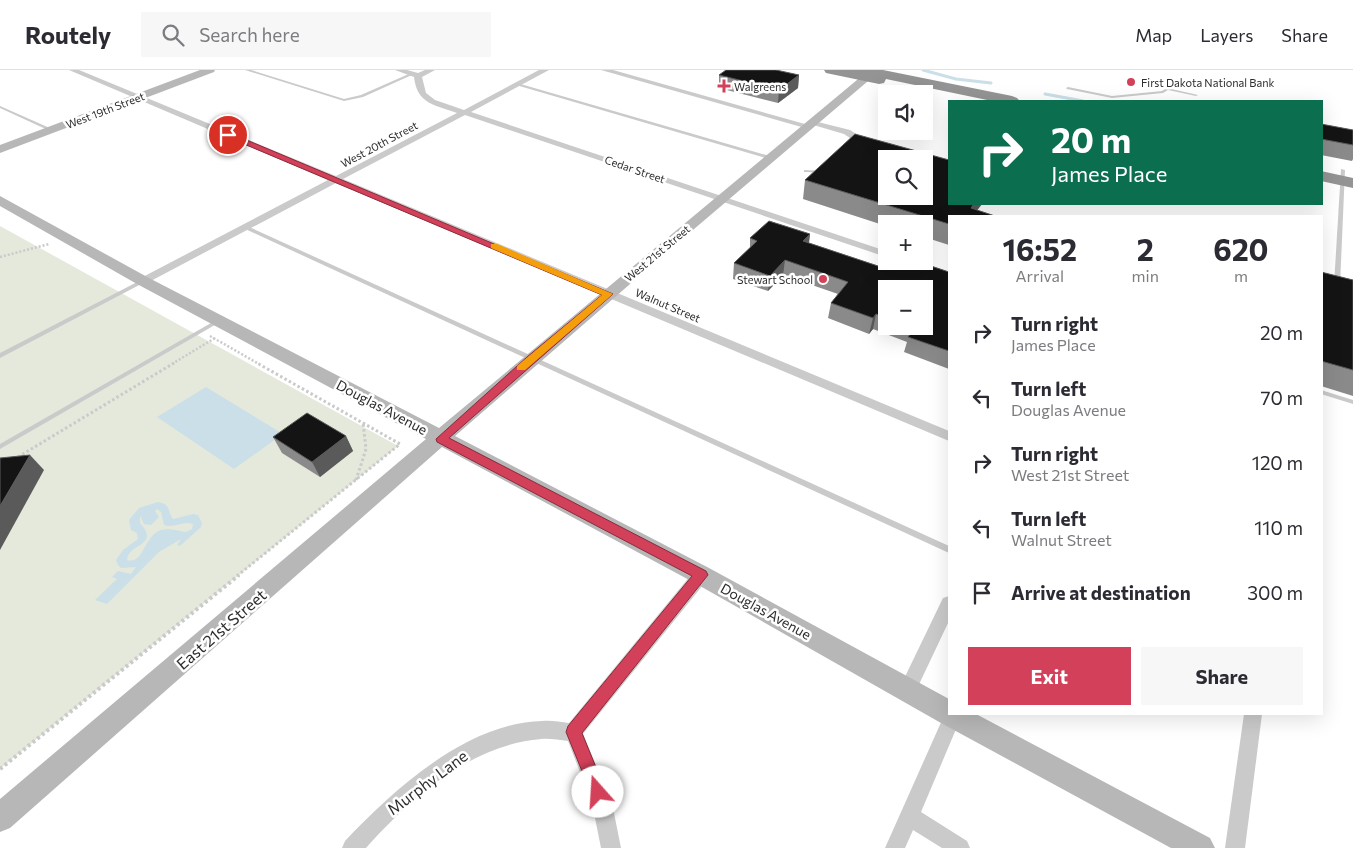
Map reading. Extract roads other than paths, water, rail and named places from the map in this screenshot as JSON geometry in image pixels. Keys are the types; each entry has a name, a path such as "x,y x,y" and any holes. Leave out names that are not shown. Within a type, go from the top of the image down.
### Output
{"highway":[{"path":"831,70 869,72 1007,100"},
{"path":"869,72 972,100"},
{"path":"1323,167 1348,177"},
{"path":"1323,176 1348,177"}],"street":[{"name":"Walnut Street","path":"72,70 948,436"},
{"name":"West 19th Street","path":"0,149 210,70"},
{"path":"399,70 415,75 431,70"},
{"name":"West 20th Street","path":"143,280 545,70"},
{"path":"604,70 810,124 847,136 856,142 855,146 872,150"},
{"name":"West 21st Street","path":"441,439 531,359 771,158 869,72"},
{"name":"Cedar Street","path":"415,75 419,91 422,95 445,106 878,251"},
{"name":"Douglas Avenue","path":"0,200 143,280 217,330 441,439 701,575 948,713"},
{"name":"East 21st Street","path":"0,818 441,439"},
{"path":"612,848 610,828 592,774 574,732 701,575"},
{"path":"907,691 948,605"},
{"path":"895,848 950,715"},
{"name":"Douglas Avenue","path":"952,715 1200,848"},
{"path":"1235,848 1253,715"},
{"name":"Murphy Lane","path":"352,848 372,825 405,796 468,750 506,737 545,728 557,728 574,732"},
{"path":"908,816 960,848"}],"lane":[{"path":"247,70 344,100 362,96 415,75"},
{"path":"517,84 771,158"},
{"path":"1068,88 1112,97 1163,92 1166,88 1196,95"},
{"path":"0,107 51,130"},
{"path":"806,171 821,173 828,169"},
{"path":"1336,289 1348,177"},
{"path":"245,227 948,550"},
{"path":"0,356 143,280"},
{"path":"1329,287 1345,291"},
{"path":"0,447 201,330 217,330"},
{"path":"1323,393 1353,402"}],"water":[{"path":"206,387 283,434 234,469 157,417"},
{"path":"158,502 162,503 167,506 173,519 193,514 198,515 202,523 201,527 180,546 177,545 181,539 159,552 107,604 95,600 117,579 112,577 118,571 131,574 136,567 121,568 116,560 123,550 138,539 137,533 131,530 129,520 139,508","holes":["157,509 161,512 164,525 172,526 189,523 193,524 192,529 186,532 171,529 161,530 155,533 137,558 127,560 132,550 142,544 147,536 146,530 140,523 140,517 142,516 144,524 151,525 159,517 155,511"]}],"waterway":[{"path":"923,70 956,79 991,83"},
{"path":"1045,94 1078,100"}],"place":[{"name":"First Dakota National Bank","path":"1131,82"},
{"name":"Walgreens","path":"724,86"},
{"name":"Stewart School","path":"823,279"}]}
